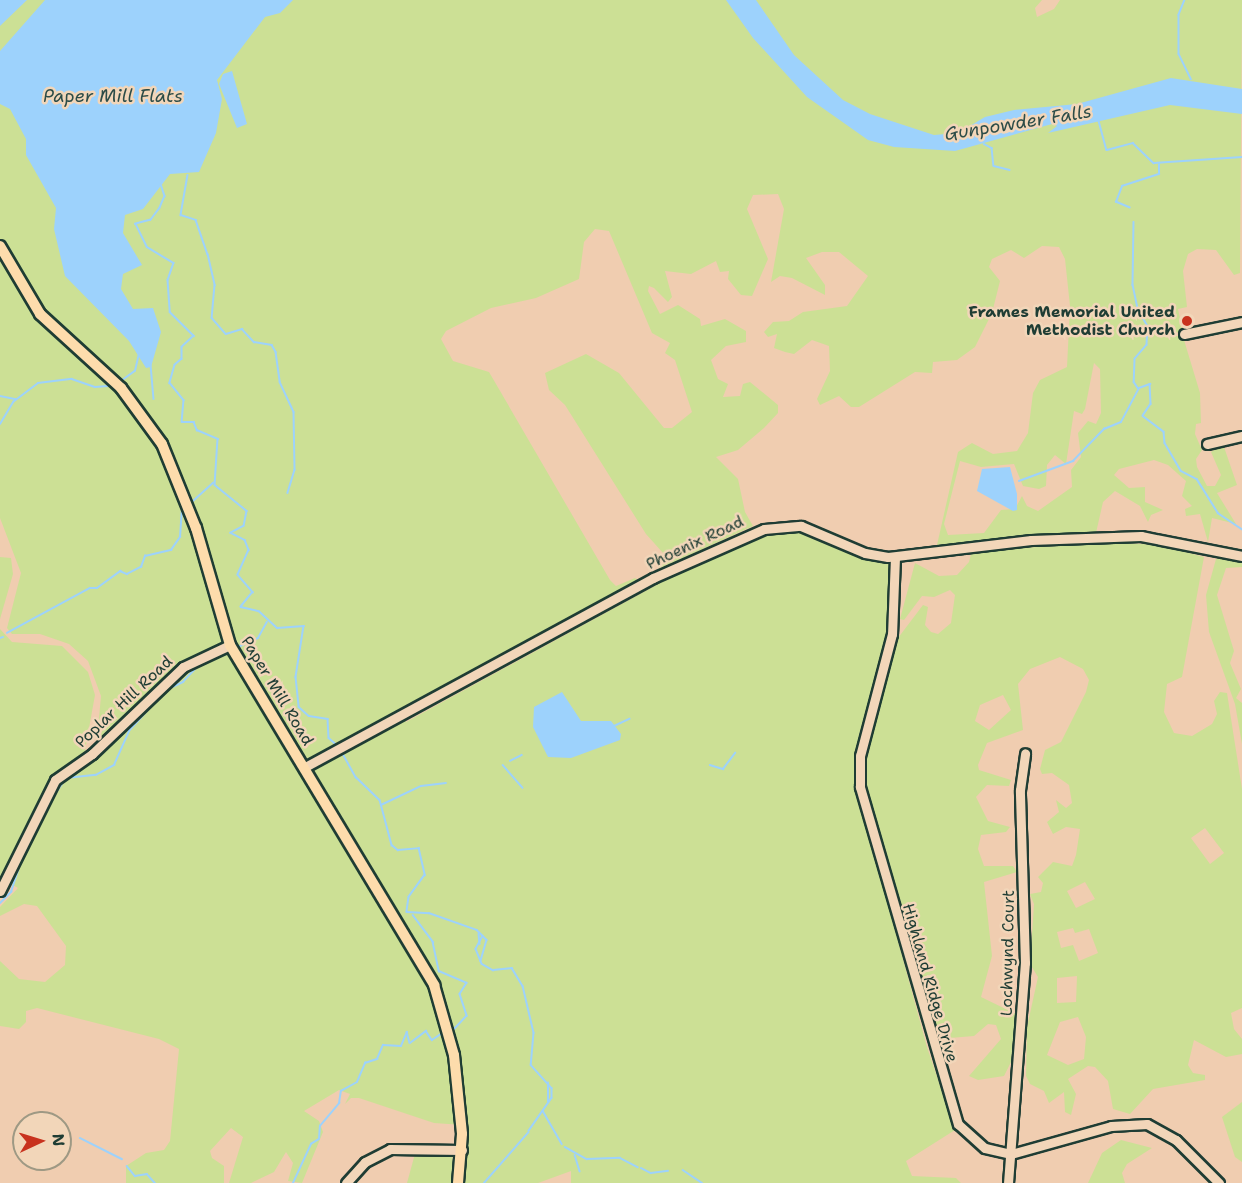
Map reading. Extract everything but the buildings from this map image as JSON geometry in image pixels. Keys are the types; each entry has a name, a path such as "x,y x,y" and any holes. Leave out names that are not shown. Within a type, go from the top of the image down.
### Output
{"main road":[{"name":"Paper Mill Road","path":"0,246 40,314 121,388 162,444 196,528 230,645 305,767 440,997 454,1055 462,1150 458,1183"}],"street":[{"path":"1184,334 1242,322"},
{"path":"1207,444 1242,436"},
{"name":"Phoenix Road","path":"305,767 642,584 745,535 801,526 864,553 895,557 1031,540 1141,536 1242,556"},
{"name":"Highland Ridge Drive","path":"895,557 892,634 860,756 860,787 954,1114 977,1144 1011,1154"},
{"name":"Poplar Hill Road","path":"0,891 55,780 99,748 140,704 183,667 230,645"},
{"name":"Lochwynd Court","path":"1008,1183 1025,961 1020,790 1025,753"},
{"path":"1011,1154 1111,1126 1147,1124 1176,1140 1220,1183"},
{"path":"346,1183 359,1167 381,1152 410,1147 462,1150"}],"green space":[{"path":"0,0 1042,0 1035,8 1037,17 1054,9 1060,0 1242,0 1240,273 1234,275 1216,250 1197,249 1188,254 1183,271 1187,307 1178,309 1183,332 1172,333 1184,340 1200,393 1201,423 1196,424 1195,434 1202,450 1196,459 1197,467 1207,486 1215,486 1221,475 1211,452 1223,444 1237,485 1217,493 1236,524 1212,518 1208,542 1200,514 1186,516 1185,509 1192,506 1182,496 1186,481 1168,465 1154,460 1119,469 1114,475 1129,488 1145,487 1145,502 1163,510 1151,515 1148,522 1140,506 1115,491 1103,502 1096,533 937,545 958,452 972,443 993,454 1017,451 1028,433 1033,393 1040,380 1067,367 1070,306 1065,259 1059,247 1042,246 1024,258 1011,250 992,259 989,267 1000,281 992,313 975,347 957,360 933,362 932,373 915,372 859,407 851,407 839,396 820,405 817,399 830,371 829,346 812,340 794,354 774,348 777,334 768,337 764,332 773,322 789,321 803,312 847,306 868,276 839,252 822,252 806,258 825,285 825,295 792,278 780,276 771,282 784,209 778,194 753,195 747,209 768,259 752,296 741,295 728,279 729,271 720,272 716,261 691,274 665,271 672,297 668,302 654,288 649,286 648,291 660,314 678,305 700,319 701,326 725,319 746,331 746,342 726,346 711,360 718,379 728,384 723,397 740,396 743,384 750,382 778,405 778,413 738,450 716,457 738,479 745,512 753,526 659,569 663,553 646,534 565,405 549,390 545,373 586,354 619,373 664,428 672,428 692,412 675,360 665,353 670,343 652,333 609,231 595,229 584,242 579,279 536,298 491,308 446,331 441,339 453,361 489,372 610,580 616,586 635,578 639,581 400,712 406,722 735,542 794,527 863,558 890,563 886,642 857,747 856,787 927,1047 955,1130 906,1161 912,1176 956,1178 961,1183 571,1183 571,1171 538,1183 463,1183 465,1115 463,1125 434,1123 359,1098 351,1098 345,1104 350,1094 339,1090 304,1111 319,1121 323,1132 302,1183 288,1181 293,1163 286,1152 274,1172 251,1183 229,1183 243,1137 231,1128 210,1151 212,1158 224,1166 224,1183 126,1183 126,1166 146,1153 164,1150 170,1141 179,1049 159,1039 37,1008 26,1011 26,1022 19,1029 0,1026 0,961 19,979 45,982 65,965 66,946 37,906 24,904 0,916 0,907 18,888 9,883 0,897 0,629 12,642 62,646 88,672 95,695 84,756 94,750 101,696 88,661 69,644 40,634 12,634 7,628 21,573 0,518","holes":["1094,363 1100,369 1101,413 1096,424 1088,421 1078,433 1081,457 1071,470 1072,487 1038,511 1027,506 1022,496 1015,509 1001,510 984,533 948,535 944,524 960,461 981,467 1014,464 1023,486 1039,489 1046,486 1047,465 1055,455 1066,464 1074,411 1082,414 1085,409"]},
{"path":"1123,543 1160,545 1204,557 1182,677 1167,684 1164,712 1174,733 1192,736 1212,724 1217,714 1214,701 1220,692 1227,693 1242,789 1242,1008 1231,1013 1234,1029 1242,1039 1242,1054 1226,1057 1194,1040 1188,1065 1193,1073 1205,1075 1205,1080 1153,1089 1130,1114 1113,1109 1108,1081 1095,1067 1088,1066 1068,1079 1076,1094 1071,1115 1065,1112 1064,1092 1049,1103 1044,1091 1030,1084 1026,1076 1027,1027 1038,977 1030,964 1034,904 1030,894 1041,892 1043,883 1038,877 1053,862 1072,866 1080,829 1066,827 1053,834 1047,822 1059,812 1056,800 1066,808 1072,803 1069,785 1052,773 1042,774 1040,769 1045,750 1061,742 1086,692 1089,680 1083,669 1060,657 1030,669 1018,684 1023,730 987,743 978,765 979,770 1011,780 1009,786 987,785 976,797 988,821 1010,827 1006,832 981,835 978,849 984,866 1013,866 1017,872 984,882 992,956 981,997 1016,1014 1011,1062 1004,1076 978,1080 969,1076 1001,1039 996,1025 988,1024 974,1036 950,1038 938,1030 920,985 867,797 866,758 898,638 923,605 928,607 925,625 931,632 938,634 951,623 955,595 950,590 934,597 922,596 904,620 900,619 915,563 939,576 957,575 969,562 972,550","holes":["1003,695 1011,710 989,730 975,721 980,705","1205,828 1224,853 1210,864 1191,838","1085,882 1095,899 1076,908 1067,891","1073,928 1075,933 1089,929 1098,953 1079,961 1073,945 1061,948 1057,932","1077,976 1076,1002 1057,1003 1057,978","1078,1017 1086,1037 1084,1059 1068,1065 1047,1055 1060,1022"]},
{"path":"0,557 11,558 13,574 0,619"},
{"path":"1216,559 1242,559 1242,567 1226,568 1217,595 1234,651 1230,663 1241,689 1236,698 1242,703 1242,744 1235,704 1209,632 1206,595"},
{"path":"1242,1102 1242,1162 1235,1157 1222,1117"},
{"path":"1121,1140 1152,1148 1127,1164 1122,1173 1125,1183 1088,1183 1102,1153"},
{"path":"416,1150 452,1153 455,1183 407,1183"}],"water":[{"path":"0,0 27,0 0,26"},
{"name":"Paper Mill Flats","path":"45,0 293,0 280,13 265,17 217,80 222,99 216,133 199,172 170,174 143,209 125,215 123,233 142,265 123,274 121,289 133,309 153,308 161,332 151,367 146,368 129,341 65,276 54,229 56,208 26,155 26,139 10,109 0,104 0,51"},
{"name":"Gunpowder Falls","path":"726,0 756,0 794,55 843,100 870,114 934,135 958,133 985,117 1014,110 1077,104 1171,78 1242,89 1242,114 1170,105 1048,133 1057,126 1052,124 955,151 894,147 868,140 807,97 753,38"},
{"path":"232,71 247,124 237,128 219,84 223,74"},
{"path":"1010,467 1017,494 1017,510 1013,511 977,491 982,469"},
{"path":"562,692 581,721 611,721 621,734 620,740 571,758 548,757 533,727 534,707"}],"waterway":[{"path":"1185,0 1179,15 1179,54 1191,79"},
{"name":"Gunpowder Falls","path":"1099,121 1107,150 1133,143 1154,163 1242,157"},
{"name":"Gunpowder Falls","path":"984,144 992,148 994,166 1010,170"},
{"path":"1130,208 1116,202 1122,186 1159,174 1159,165"},
{"path":"188,175 181,215 196,220 208,254 215,285 212,318 226,334 242,329 254,342 272,345 276,352 280,382 294,412 295,470 288,493"},
{"path":"161,184 165,196 160,208 151,220 136,224 147,247 174,263 168,280 170,312 194,336 182,347 182,359 175,365 170,383 184,400 182,422 194,422 197,430 218,439 215,485 247,511 244,526 231,533 245,540 249,550 238,575 253,592 241,607 259,611 277,628 304,626 296,677 299,707 309,716 328,719 329,738 336,744"},
{"path":"1134,222 1133,285 1138,309 1148,326 1147,345 1135,359 1134,382 1138,388"},
{"path":"121,381 135,371 139,354"},
{"path":"151,365 154,399"},
{"path":"0,424 13,402 38,383 72,379 95,387 111,386"},
{"path":"1019,481 1073,461 1104,429 1121,422 1139,388 1150,384 1151,404 1143,416 1164,432 1165,443 1181,471 1197,479 1218,513 1242,529"},
{"path":"0,396 16,399"},
{"path":"193,501 213,483"},
{"path":"7,633 90,588 97,588 120,571 127,574 141,567 145,556 171,550 180,537 182,508"},
{"path":"238,647 258,638 267,622"},
{"path":"49,803 66,778 96,775 114,765 129,731 166,690 183,682 200,664 229,653"},
{"path":"614,726 629,719"},
{"path":"342,752 356,777 380,800 392,845 398,850 419,848 425,875 409,897 407,912 429,913 477,930 487,940 481,961"},
{"path":"710,765 723,769 735,753"},
{"path":"510,761 522,755"},
{"path":"503,765 523,788"},
{"path":"381,805 421,786 446,783"},
{"path":"28,845 35,831"},
{"path":"0,903 11,892 23,854"},
{"path":"413,915 433,942 439,971 467,983 460,994 467,1016 453,1031"},
{"path":"479,934 480,944"},
{"path":"483,936 476,949 482,964 493,970 512,968 523,986 534,1033 531,1065 552,1088 552,1098 529,1131"},
{"path":"293,1183 311,1144 319,1139 320,1126 339,1103 341,1091 357,1082 365,1063 377,1059 383,1045 401,1046 407,1032 410,1043 426,1031 432,1040 444,1032"},
{"path":"548,1083 548,1102"},
{"path":"543,1111 562,1144"},
{"path":"484,1183 528,1133"},
{"path":"80,1138 122,1159"},
{"path":"565,1147 587,1159 620,1158 638,1167"},
{"path":"575,1155 580,1171"},
{"path":"127,1166 135,1176 147,1174 155,1183"},
{"path":"641,1168 651,1173 668,1171"},
{"path":"683,1170 702,1183"}],"place":[{"name":"Frames Memorial United Methodist Church","path":"1187,321"}]}
